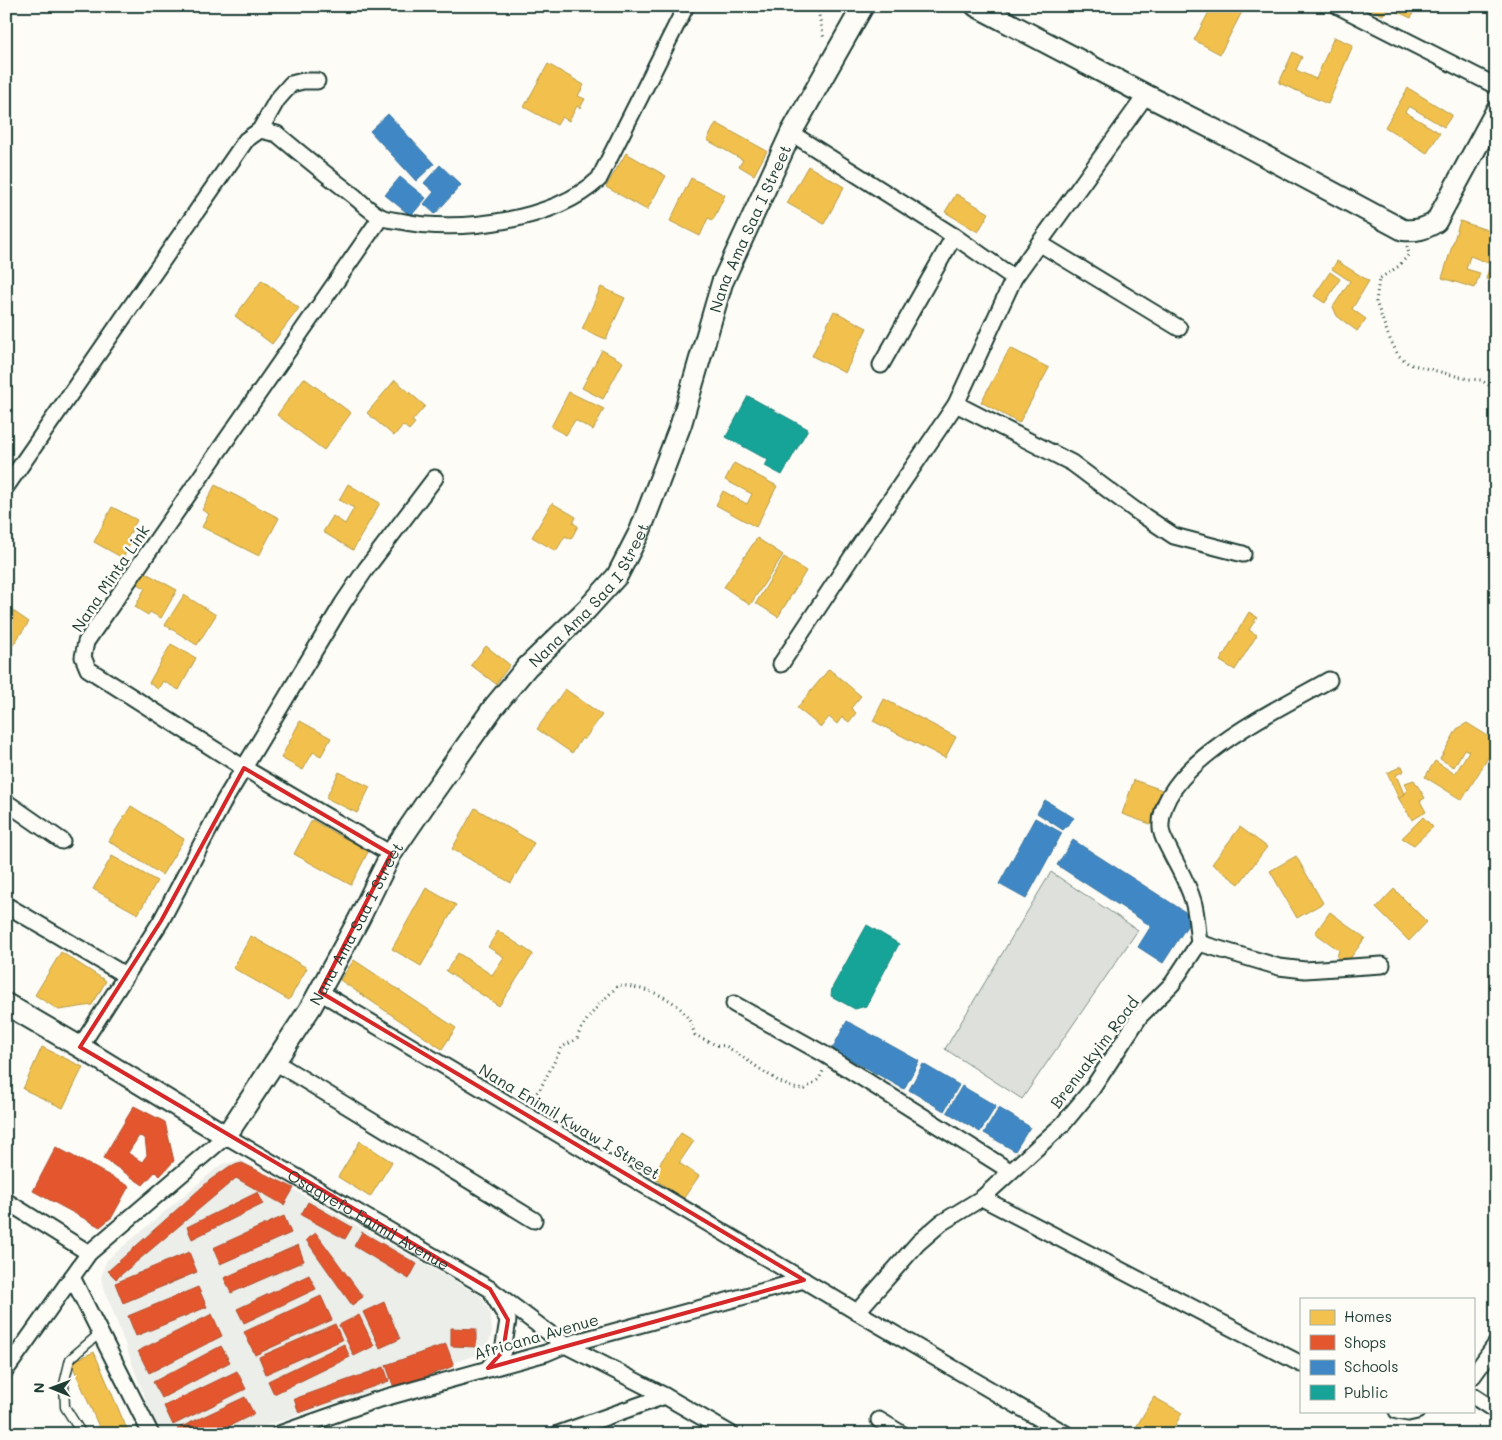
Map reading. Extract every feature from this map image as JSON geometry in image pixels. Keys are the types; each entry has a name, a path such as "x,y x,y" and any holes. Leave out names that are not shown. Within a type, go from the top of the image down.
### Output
{"street":[{"path":"260,130 277,134 381,217 420,226 464,225 502,221 535,212 573,199 588,190 599,179 613,155 686,6"},
{"name":"Nana Ama Saa I Street","path":"226,1136 320,992 391,854 493,708 527,668 587,609 617,576 640,532 681,424 722,283 791,133 863,6"},
{"path":"976,6 1146,96 1233,138 1403,230 1418,231 1436,222 1496,111"},
{"path":"1338,6 1496,86"},
{"path":"6,487 246,140 260,130 277,100 291,84 303,81 316,81"},
{"path":"781,664 858,546 956,404 1014,278 1146,96"},
{"path":"791,133 954,236 1014,278"},
{"name":"Nana Minta Link","path":"381,217 86,642 83,657 88,669 244,768 391,854"},
{"path":"881,365 954,236"},
{"path":"1039,243 1179,328"},
{"path":"956,404 1072,463 1134,510 1174,536 1243,554"},
{"path":"80,1047 161,921 224,801 366,568 435,478"},
{"path":"1329,680 1212,749 1186,772 1171,794 1162,814 1161,829 1194,902 1199,942 1279,967 1305,970 1382,965"},
{"path":"6,802 62,842"},
{"path":"6,904 125,975"},
{"name":"Brenuakyim Road","path":"857,1312 918,1243 941,1223 982,1198 1062,1124 1092,1089 1140,1016 1172,984 1199,942"},
{"name":"Nana Enimil Kwaw I Street","path":"320,992 857,1312 1066,1434"},
{"name":"Osagyefo Enimil Avenue","path":"6,1004 226,1136 490,1288 565,1346 665,1396 731,1434"},
{"path":"734,1004 843,1066 1010,1172"},
{"path":"276,1062 534,1220"},
{"path":"6,1370 89,1253 226,1136"},
{"path":"982,1198 1300,1363"},
{"path":"6,1202 89,1253"},
{"path":"72,1277 151,1434"},
{"name":"Africana Avenue","path":"279,1434 374,1401 804,1280"},
{"path":"488,1368 503,1351 508,1320 490,1288"},
{"path":"1474,1375 1496,1344"},
{"path":"558,1434 665,1396"},
{"path":"1474,1397 1496,1412"},
{"path":"879,1420 902,1434"}],"lane":[{"path":"82,1434 65,1407 64,1384 70,1359 100,1333"}],"path":[{"path":"1403,230 1409,254 1399,266 1379,279 1376,302 1398,355 1409,364 1468,379 1481,380 1496,390"},
{"path":"520,1111 540,1089 562,1047 577,1039 579,1031 619,985 635,987 660,995 675,1005 688,1019 695,1035 716,1045 726,1046 778,1082 793,1088 804,1089 819,1079 824,1069 843,1066"}],"highlighted area":[{"path":"244,768 391,854 320,992 804,1280 488,1368 503,1351 508,1320 490,1289 80,1047 161,921"}],"shaded area":[{"path":"1051,872 1138,930 1022,1099 945,1049"},
{"path":"241,1160 481,1296 491,1315 492,1332 488,1345 482,1353 241,1434 158,1434 101,1278 106,1261 218,1167"}],"building: Homes":[{"path":"1204,6 1245,6 1220,54 1194,40 1210,10"},
{"path":"1363,6 1416,6 1411,18 1387,7 1383,15"},
{"path":"1334,37 1353,45 1328,104 1279,83 1293,52 1302,57 1296,70 1316,79"},
{"path":"548,64 584,85 578,96 585,99 580,108 577,106 569,121 562,117 557,125 524,107"},
{"path":"1408,88 1452,115 1444,127 1409,106 1405,112 1440,133 1427,153 1385,127"},
{"path":"716,123 767,151 754,175 739,166 743,160 707,140"},
{"path":"626,153 666,176 647,210 606,187"},
{"path":"808,166 844,187 824,224 787,203"},
{"path":"691,178 725,195 713,220 708,218 700,236 670,221"},
{"path":"956,194 989,213 978,232 945,212"},
{"path":"1460,221 1496,233 1496,243 1489,263 1470,256 1466,269 1480,273 1475,288 1442,278"},
{"path":"1496,244 1496,282 1486,279"},
{"path":"1337,261 1369,281 1352,309 1366,319 1357,331 1337,316 1333,307 1350,281 1332,269"},
{"path":"1330,272 1340,279 1325,303 1314,296"},
{"path":"262,280 299,308 272,344 235,316"},
{"path":"601,287 625,298 606,339 582,329"},
{"path":"834,311 867,328 845,373 812,356"},
{"path":"1010,348 1049,368 1019,423 981,402"},
{"path":"602,350 623,362 603,399 582,388"},
{"path":"304,378 351,413 324,450 277,415"},
{"path":"395,380 425,406 412,421 415,423 409,430 403,425 394,436 367,413"},
{"path":"569,392 604,409 593,430 575,420 566,435 551,427"},
{"path":"734,463 777,486 756,527 716,505 723,491 747,504 752,494 725,480"},
{"path":"348,484 380,503 353,550 323,532 333,516 345,524 354,508 339,500"},
{"path":"215,485 279,518 259,556 202,527 209,514 202,510"},
{"path":"552,503 576,517 573,523 578,526 571,539 565,536 556,551 532,537"},
{"path":"112,507 137,520 127,539 131,542 123,558 94,542"},
{"path":"757,538 783,555 750,605 724,587"},
{"path":"784,557 806,571 778,617 756,603"},
{"path":"144,572 177,590 161,618 150,612 148,615 135,607 145,588 137,584"},
{"path":"184,595 216,615 197,645 165,625"},
{"path":"6,606 29,622 6,655"},
{"path":"1249,612 1257,617 1249,630 1257,635 1235,670 1220,661"},
{"path":"171,644 196,658 179,690 163,681 158,689 149,683"},
{"path":"486,646 510,665 496,684 471,665"},
{"path":"829,669 861,696 851,708 856,713 849,722 842,717 837,724 829,717 821,727 797,708"},
{"path":"565,689 602,715 572,753 537,729"},
{"path":"884,699 956,737 945,758 873,721"},
{"path":"300,721 331,738 321,756 313,752 303,770 281,758"},
{"path":"1467,723 1496,741 1496,745 1462,800 1425,777 1435,761 1455,774 1469,751 1464,749 1454,767 1440,759 1457,729"},
{"path":"1402,766 1404,771 1396,775 1404,794 1399,799 1387,773"},
{"path":"339,772 370,787 357,813 326,798"},
{"path":"1134,780 1165,791 1153,825 1122,814"},
{"path":"1414,780 1425,798 1420,801 1426,812 1412,820 1399,799 1407,790 1405,783"},
{"path":"131,806 184,839 162,875 109,841"},
{"path":"475,808 534,843 511,883 452,849"},
{"path":"1423,817 1433,827 1414,845 1402,838"},
{"path":"312,820 369,850 351,885 294,854"},
{"path":"1240,827 1267,847 1239,884 1212,864"},
{"path":"112,856 157,881 138,914 93,889"},
{"path":"1296,856 1323,903 1297,918 1270,871"},
{"path":"426,888 456,905 421,966 392,949"},
{"path":"1394,889 1427,922 1409,941 1376,908"},
{"path":"1330,912 1365,938 1346,964 1337,957 1339,950 1315,933"},
{"path":"498,931 533,954 499,1006 446,971 458,953 492,975 504,957 488,947"},
{"path":"251,936 307,968 289,1000 233,968"},
{"path":"61,952 106,981 92,1005 59,1010 35,995"},
{"path":"354,960 456,1028 442,1049 340,980"},
{"path":"42,1047 83,1067 63,1108 23,1089"},
{"path":"681,1133 694,1141 679,1163 699,1176 683,1199 651,1176"},
{"path":"360,1141 392,1162 370,1197 338,1177"},
{"path":"94,1352 129,1434 102,1434 71,1362"},
{"path":"1154,1397 1182,1413 1170,1434 1132,1434"}],"building: Shops":[{"path":"134,1106 165,1122 174,1161 160,1176 155,1172 143,1185 103,1158","holes":["139,1136 145,1138 147,1155 142,1162 128,1153"]},
{"path":"56,1147 129,1186 112,1217 100,1227 33,1191"},
{"path":"242,1163 294,1188 284,1205 236,1178 116,1279 108,1271 210,1180 230,1166"},
{"path":"258,1192 263,1204 192,1239 187,1227"},
{"path":"308,1202 352,1227 345,1239 301,1215"},
{"path":"284,1216 291,1233 220,1264 213,1248"},
{"path":"362,1232 417,1264 409,1279 354,1246"},
{"path":"316,1233 363,1297 352,1305 306,1240"},
{"path":"298,1245 304,1261 231,1293 224,1278"},
{"path":"189,1252 197,1272 123,1303 115,1283"},
{"path":"309,1275 316,1289 244,1323 237,1309"},
{"path":"198,1287 207,1307 136,1336 128,1316"},
{"path":"321,1296 332,1320 255,1355 244,1332"},
{"path":"384,1302 400,1339 380,1348 363,1312"},
{"path":"212,1314 222,1336 149,1373 138,1351"},
{"path":"359,1315 374,1346 354,1356 339,1325"},
{"path":"335,1324 342,1340 266,1374 259,1357"},
{"path":"451,1328 476,1329 476,1347 451,1346"},
{"path":"344,1344 350,1357 274,1394 268,1381"},
{"path":"446,1344 454,1366 394,1388 386,1365"},
{"path":"221,1346 230,1362 162,1398 153,1382"},
{"path":"384,1367 389,1381 299,1413 294,1399"},
{"path":"237,1371 246,1389 173,1425 164,1406"},
{"path":"245,1397 254,1414 213,1434 179,1434 177,1429"}],"building: Schools":[{"path":"388,114 434,164 416,181 370,131"},
{"path":"440,165 461,185 435,214 424,204 434,192 424,183"},
{"path":"400,177 426,198 411,216 385,195"},
{"path":"1045,800 1074,818 1063,830 1037,813"},
{"path":"1035,818 1062,833 1026,899 999,884"},
{"path":"1073,840 1193,917 1163,963 1138,947 1151,926 1057,865"},
{"path":"847,1021 919,1061 904,1089 832,1049"},
{"path":"923,1064 959,1085 944,1111 909,1090"},
{"path":"962,1086 996,1106 980,1132 947,1112"},
{"path":"999,1108 1030,1127 1015,1151 984,1133"}],"building: Public":[{"path":"748,396 808,429 782,475 765,466 768,460 726,437"},
{"path":"867,925 899,944 866,1006 855,1009 831,996 832,988"}]}
